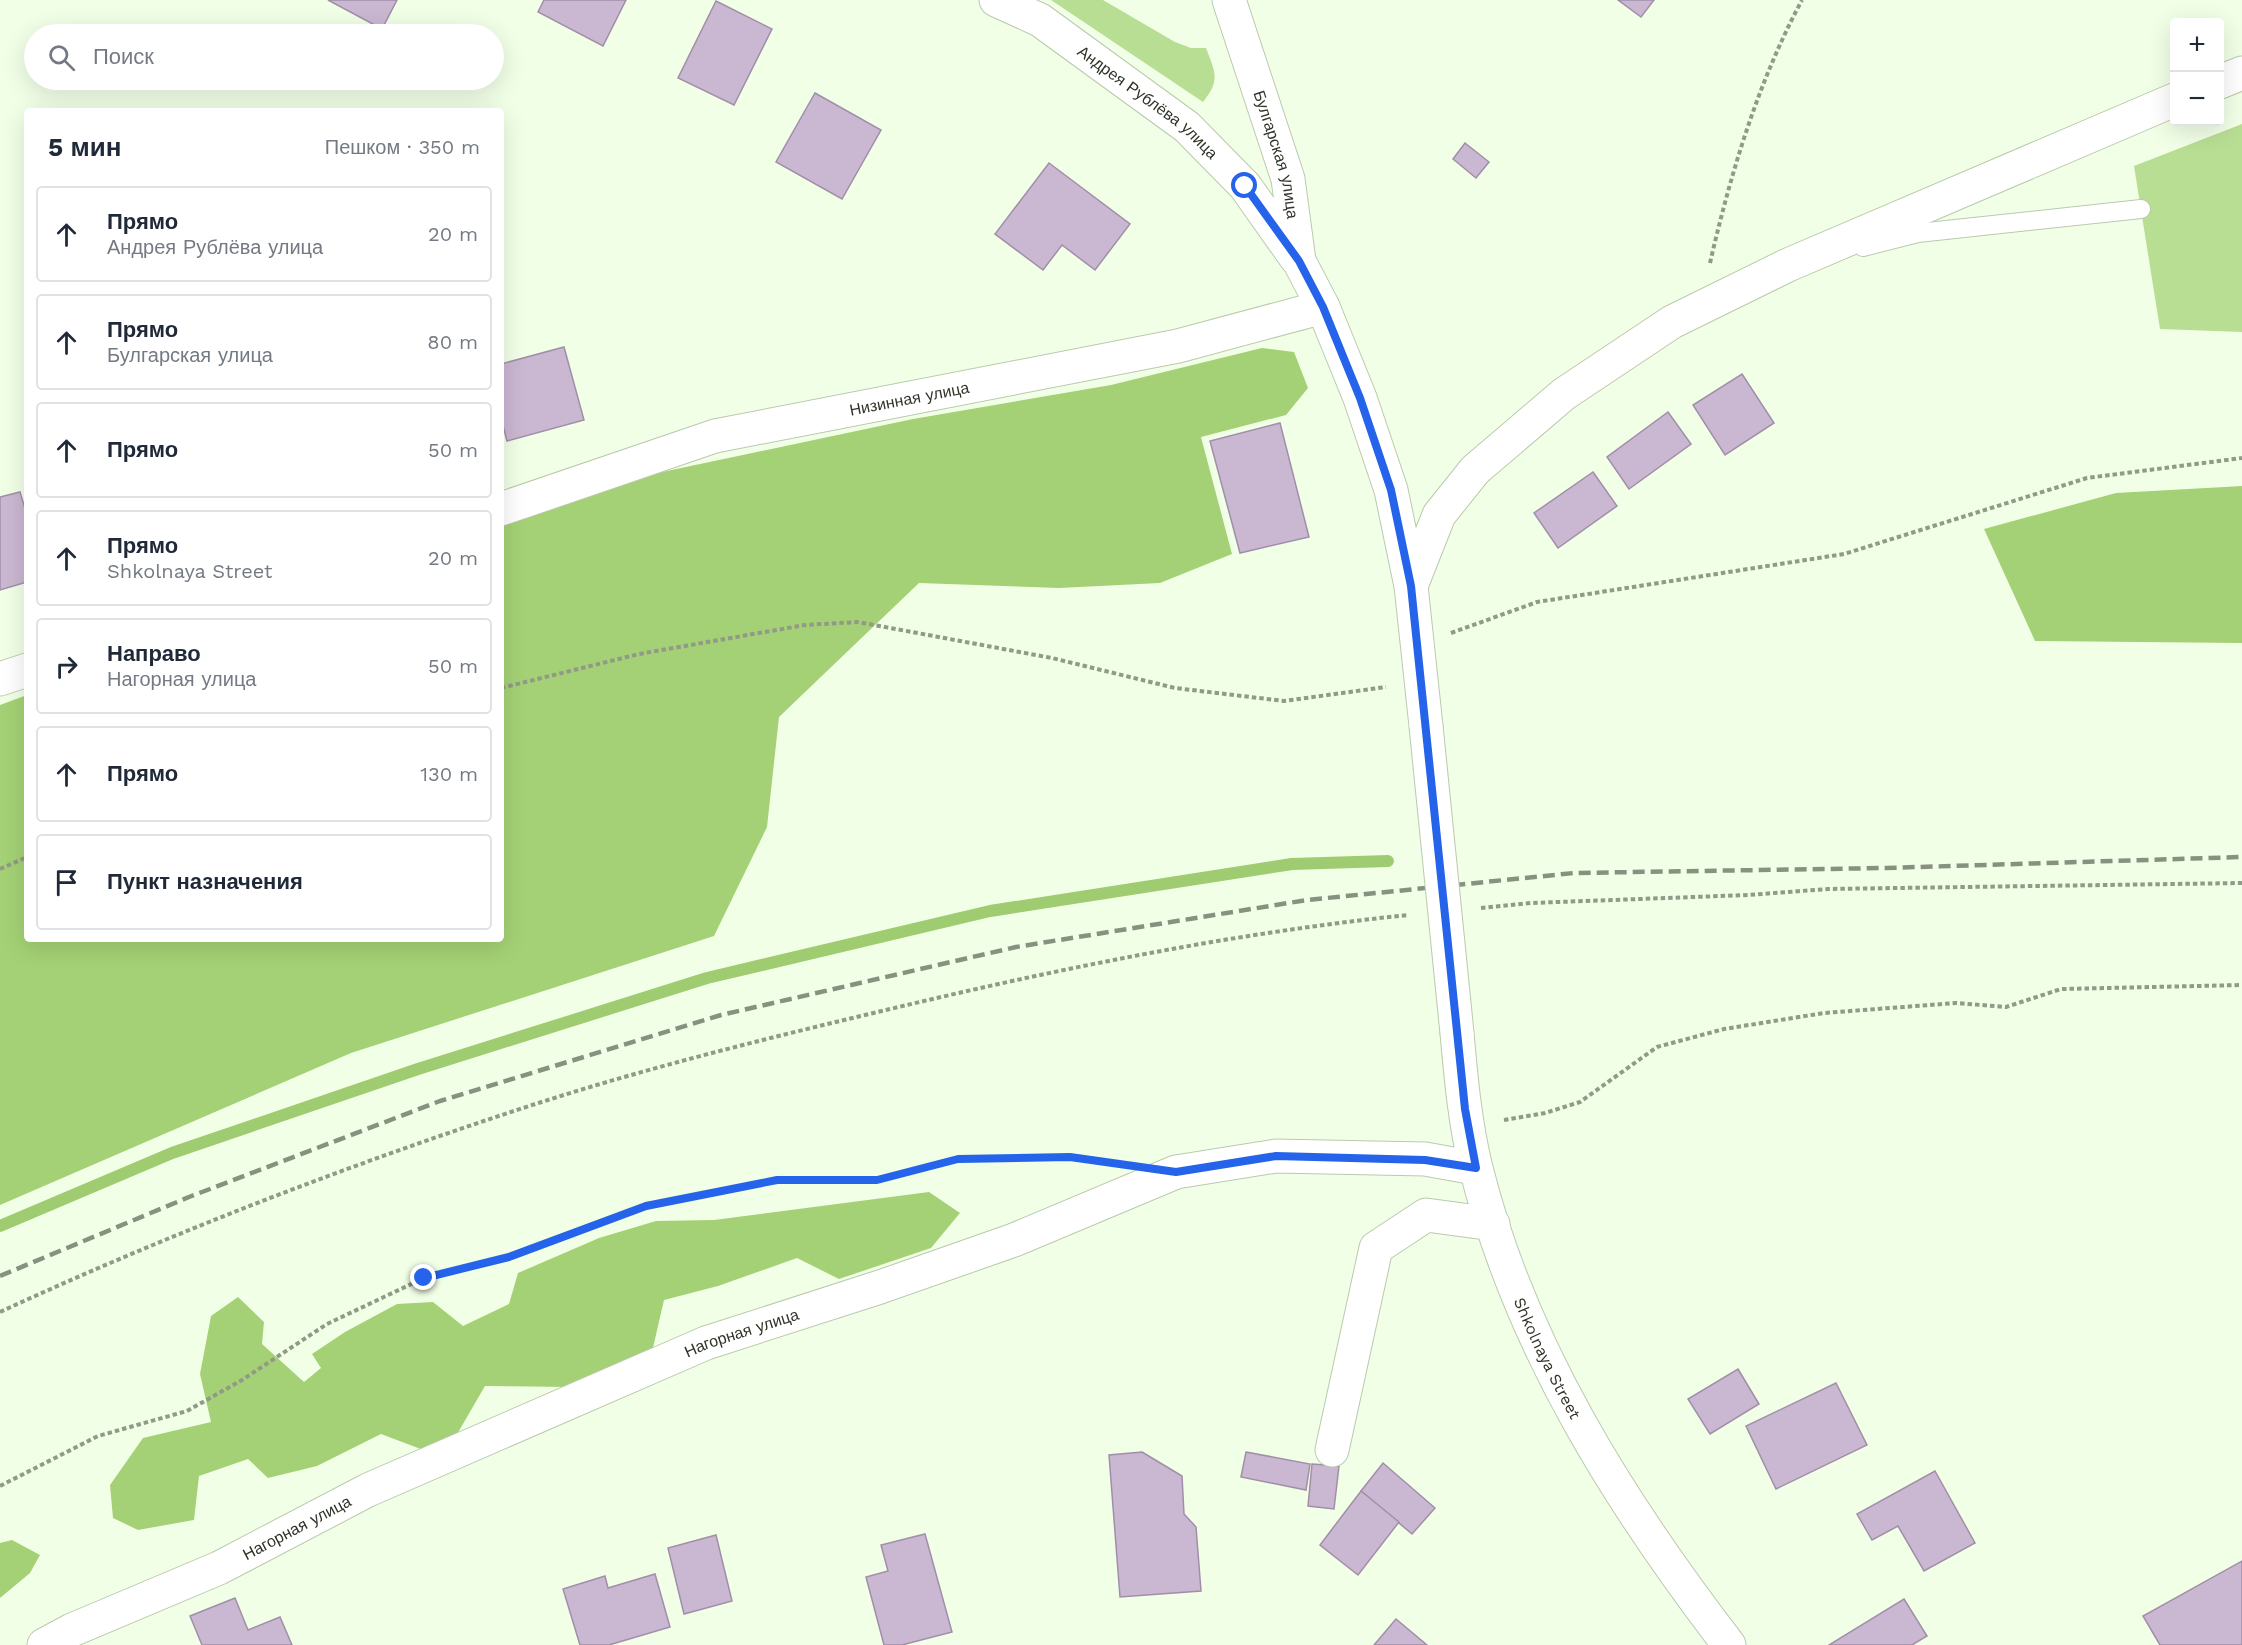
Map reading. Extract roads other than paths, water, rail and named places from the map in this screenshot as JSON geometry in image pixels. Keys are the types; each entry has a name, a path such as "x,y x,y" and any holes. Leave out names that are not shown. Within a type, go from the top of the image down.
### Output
{"street":[{"name":"Андрея Рублёва улица","path":"996,0 1040,20 1187,127 1245,186 1299,261"},
{"name":"Булгарская улица","path":"1229,0 1288,179 1299,261 1323,307 1360,398 1391,490 1411,586 1457,1034"},
{"path":"2224,80 2242,73"},
{"path":"1411,586 1439,515 1475,470 1564,394 1672,322 1788,265 2170,102"},
{"name":"Низинная улица","path":"504,508 715,436 1178,346 1323,307"},
{"path":"0,679 24,671"},
{"name":"Shkolnaya Street","path":"1457,1034 1465,1109 1476,1168 1515,1291 1567,1400 1616,1488 1729,1645"},
{"name":"Нагорная улица","path":"44,1645 72,1630 219,1568 368,1490 706,1343 880,1287 1014,1240 1176,1172 1276,1156 1425,1160 1476,1168"},
{"path":"1332,1450 1376,1248 1426,1215 1493,1224"}],"lane":[{"path":"1788,265 1918,233 2141,209"}],"waterway":[{"path":"0,1226 172,1153 418,1069 707,978 990,911 1292,864 1388,861"}],"railway":[{"path":"0,1276 189,1197 440,1101 721,1015 1016,947 1307,900 1574,873 1886,868 2242,857"}]}
